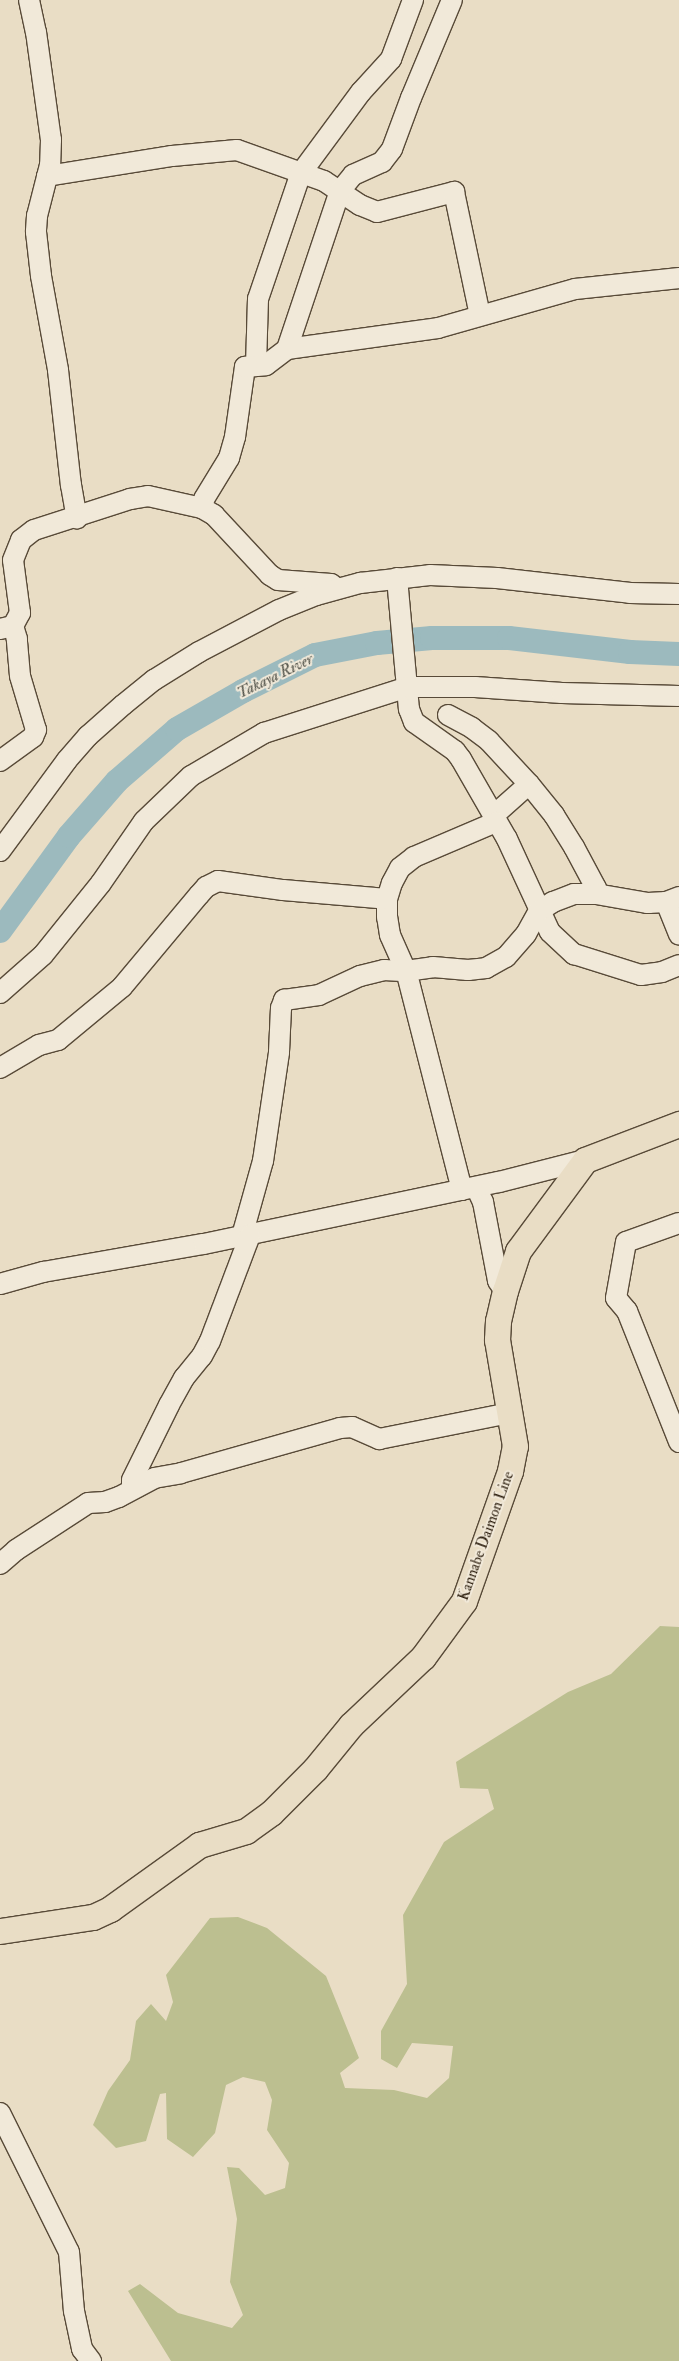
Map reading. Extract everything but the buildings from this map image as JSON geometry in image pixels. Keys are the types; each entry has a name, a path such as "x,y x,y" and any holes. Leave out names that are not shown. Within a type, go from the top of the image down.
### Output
{"main road":[{"path":"585,1160 679,1124"},
{"name":"Kannabe Daimon Line","path":"0,1931 93,1917 110,1909 199,1845 246,1832 271,1813 315,1768 351,1725 423,1657 464,1601 510,1471 515,1446 497,1340 498,1321 505,1290 518,1252 585,1160"}],"street":[{"path":"29,0 36,32 51,140 50,165 37,216 36,232 41,276 58,370 71,484 77,518"},
{"path":"256,366 258,299 301,173 361,92 391,59 413,0"},
{"path":"287,349 340,191 353,175 382,162 392,149 452,0"},
{"path":"46,176 172,156 238,150 301,173 340,191 360,205 377,212 454,192 480,316"},
{"path":"202,508 204,499 229,458 235,437 246,368 266,365 287,349 438,328 576,289 679,278"},
{"path":"0,761 33,737 36,730 20,676 17,639 6,628 20,613 13,560 21,540 34,530 77,518 130,499 148,496 202,508 214,515 270,575 278,580 331,584 337,588"},
{"path":"0,851 41,793 88,736 154,680 236,631 278,610 337,588 430,574 497,578 630,593 679,594"},
{"path":"397,580 410,709 414,722 455,751 495,819 550,932 574,954 641,974 662,972 679,965"},
{"path":"0,993 43,955 101,883 144,821 191,776 264,733 408,684 562,693 679,696"},
{"path":"448,716 472,728 489,741 529,784 554,815 574,846 596,888 596,894"},
{"path":"505,1290 498,1281 483,1202 469,1188 406,971 390,935 387,917 388,899 392,883 400,868 414,858 495,819 529,784"},
{"path":"0,1068 39,1045 58,1040 122,987 206,887 218,881 388,899"},
{"path":"132,1488 132,1480 169,1405 184,1378 202,1356 210,1341 246,1236 263,1161 279,1052 281,1008 284,1000 319,995 360,976 384,970 406,971 433,967 468,970 486,968 506,957 526,934 539,911 553,902 574,894 596,894 648,903 673,900 679,935"},
{"path":"0,1284 43,1272 246,1236 469,1188 585,1160"},
{"path":"679,1224 626,1242 616,1298 626,1311 679,1442"},
{"path":"0,1564 16,1550 88,1503 104,1502 119,1497 132,1488 154,1478 182,1473 340,1428 352,1426 379,1439 509,1412"},
{"path":"0,2113 69,2252 74,2311 82,2349 91,2361"}],"green space":[{"path":"660,1626 679,1627 679,2361 171,2361 128,2291 140,2284 178,2313 232,2328 243,2315 230,2282 237,2219 227,2167 239,2168 265,2195 285,2188 289,2163 267,2130 272,2100 265,2082 243,2077 226,2085 215,2133 193,2157 167,2139 166,2093 160,2094 146,2141 116,2148 93,2125 108,2091 130,2060 136,2021 151,2004 166,2021 173,2002 166,1975 210,1918 238,1917 267,1928 326,1976 359,2058 340,2073 345,2088 394,2090 427,2098 449,2078 453,2046 412,2043 397,2068 381,2059 381,2031 407,1984 403,1915 444,1842 494,1809 488,1789 460,1788 456,1762 568,1692 611,1674"}],"waterway":[{"name":"Takaya River","path":"0,931 69,836 117,781 177,729 243,691 315,655 377,643 432,638 509,638 630,652 679,654"}]}
